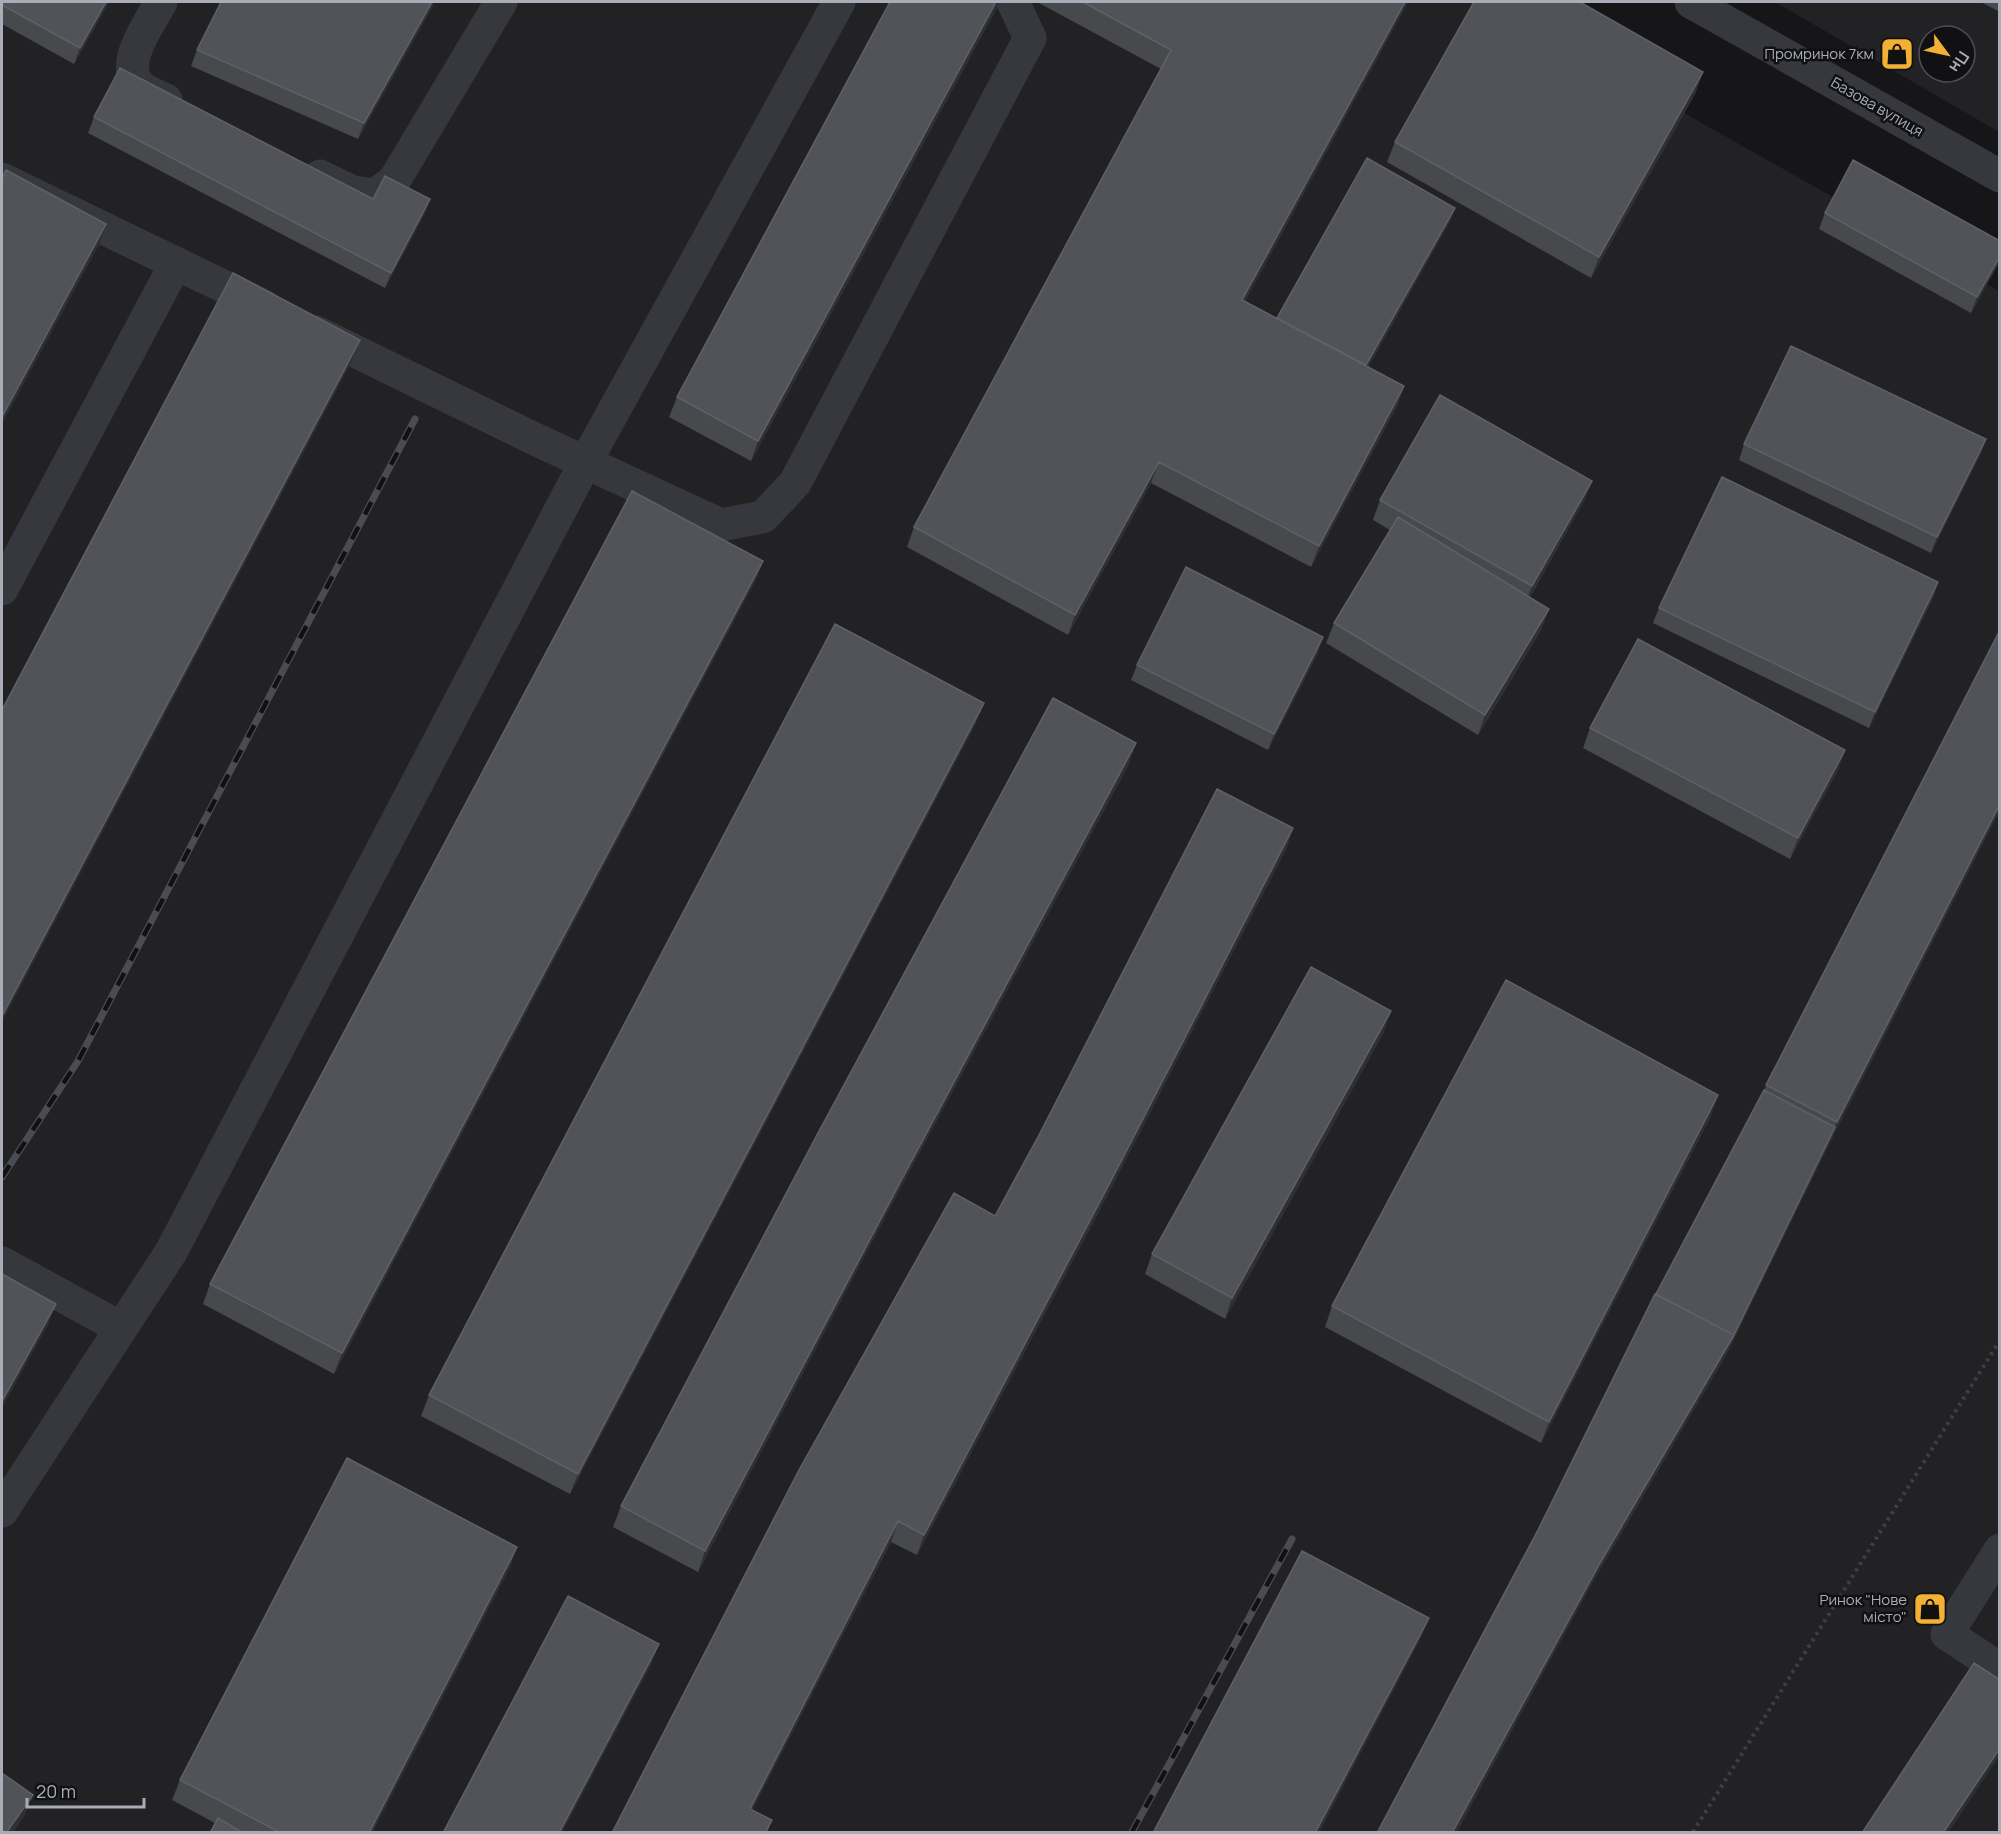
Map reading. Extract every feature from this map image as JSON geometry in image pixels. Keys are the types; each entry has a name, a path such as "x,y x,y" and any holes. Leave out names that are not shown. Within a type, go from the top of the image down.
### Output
{"street":[{"path":"161,2 132,55 133,75 141,87 194,114"},
{"path":"289,161 353,192 375,195 394,181 501,2"},
{"path":"2,1512 171,1252 585,463 839,2"},
{"path":"2,179 585,463 721,525 763,517 795,483 1030,38 1013,2"},
{"name":"Базова вулиця","path":"1691,2 2000,176"},
{"path":"2,589 176,263"},
{"path":"2,1263 121,1328"},
{"path":"2000,1550 1947,1634 2000,1669"}],"path":[{"path":"1693,1833 2000,1340"}],"shaded area":[{"path":"2,2 1488,2 1999,291 1999,1832 2,1832"},
{"name":"Промринок 7км","path":"1775,2 1999,2 1999,132"}],"building":[{"path":"2,2 106,2 80,48 2,5"},
{"path":"221,2 432,2 364,123 197,50"},
{"path":"890,2 996,2 758,441 677,397"},
{"path":"1083,2 1405,2 1242,300 1404,386 1319,546 1159,462 1075,615 914,527 1171,50"},
{"path":"1474,2 1580,2 1703,72 1599,257 1395,142"},
{"path":"120,68 373,199 385,176 430,199 391,273 94,117"},
{"path":"1367,158 1455,208 1366,365 1277,318"},
{"path":"1853,160 2000,241 2000,256 1977,297 1825,213"},
{"path":"6,170 106,224 2,417 2,179"},
{"path":"233,273 360,340 2,1016 2,710"},
{"path":"1791,346 1986,439 1937,537 1744,444"},
{"path":"1440,395 1592,481 1532,586 1380,500"},
{"path":"1722,477 1938,582 1875,712 1659,608"},
{"path":"632,491 763,561 342,1353 210,1284"},
{"path":"1398,517 1549,609 1485,715 1334,623"},
{"path":"1186,567 1323,637 1274,734 1137,665"},
{"path":"835,624 984,703 578,1474 429,1395"},
{"path":"2000,630 2000,804 1837,1122 1766,1085"},
{"path":"1638,639 1845,750 1798,838 1590,728"},
{"path":"1053,698 1136,743 705,1551 621,1506 818,1133"},
{"path":"1217,789 1293,828 1114,1175 924,1535 898,1521 750,1809 772,1820 765,1833 612,1833 799,1470 954,1193 995,1216"},
{"path":"1311,967 1391,1011 1232,1298 1152,1254"},
{"path":"1506,980 1718,1095 1549,1422 1332,1306"},
{"path":"1764,1090 1835,1127 1734,1335 1656,1294"},
{"path":"2,1274 56,1304 2,1401"},
{"path":"1655,1294 1734,1335 1600,1563 1452,1833 1377,1833 1538,1530"},
{"path":"347,1458 517,1547 369,1833 281,1833 180,1780"},
{"path":"1302,1551 1429,1618 1315,1833 1153,1833"},
{"path":"568,1596 659,1644 559,1833 443,1833"},
{"path":"1974,1663 2000,1680 2000,1748 1943,1833 1862,1833"},
{"path":"2,1773 33,1795 6,1833 2,1833"},
{"path":"218,1818 243,1833 210,1833"}],"railway":[{"path":"2,1177 78,1061 415,419"},
{"path":"1132,1832 1292,1539"}],"place":[{"name":"Промринок 7км","path":"1897,54"},
{"name":"Ринок \"Нове місто\"","path":"1930,1609"}]}
